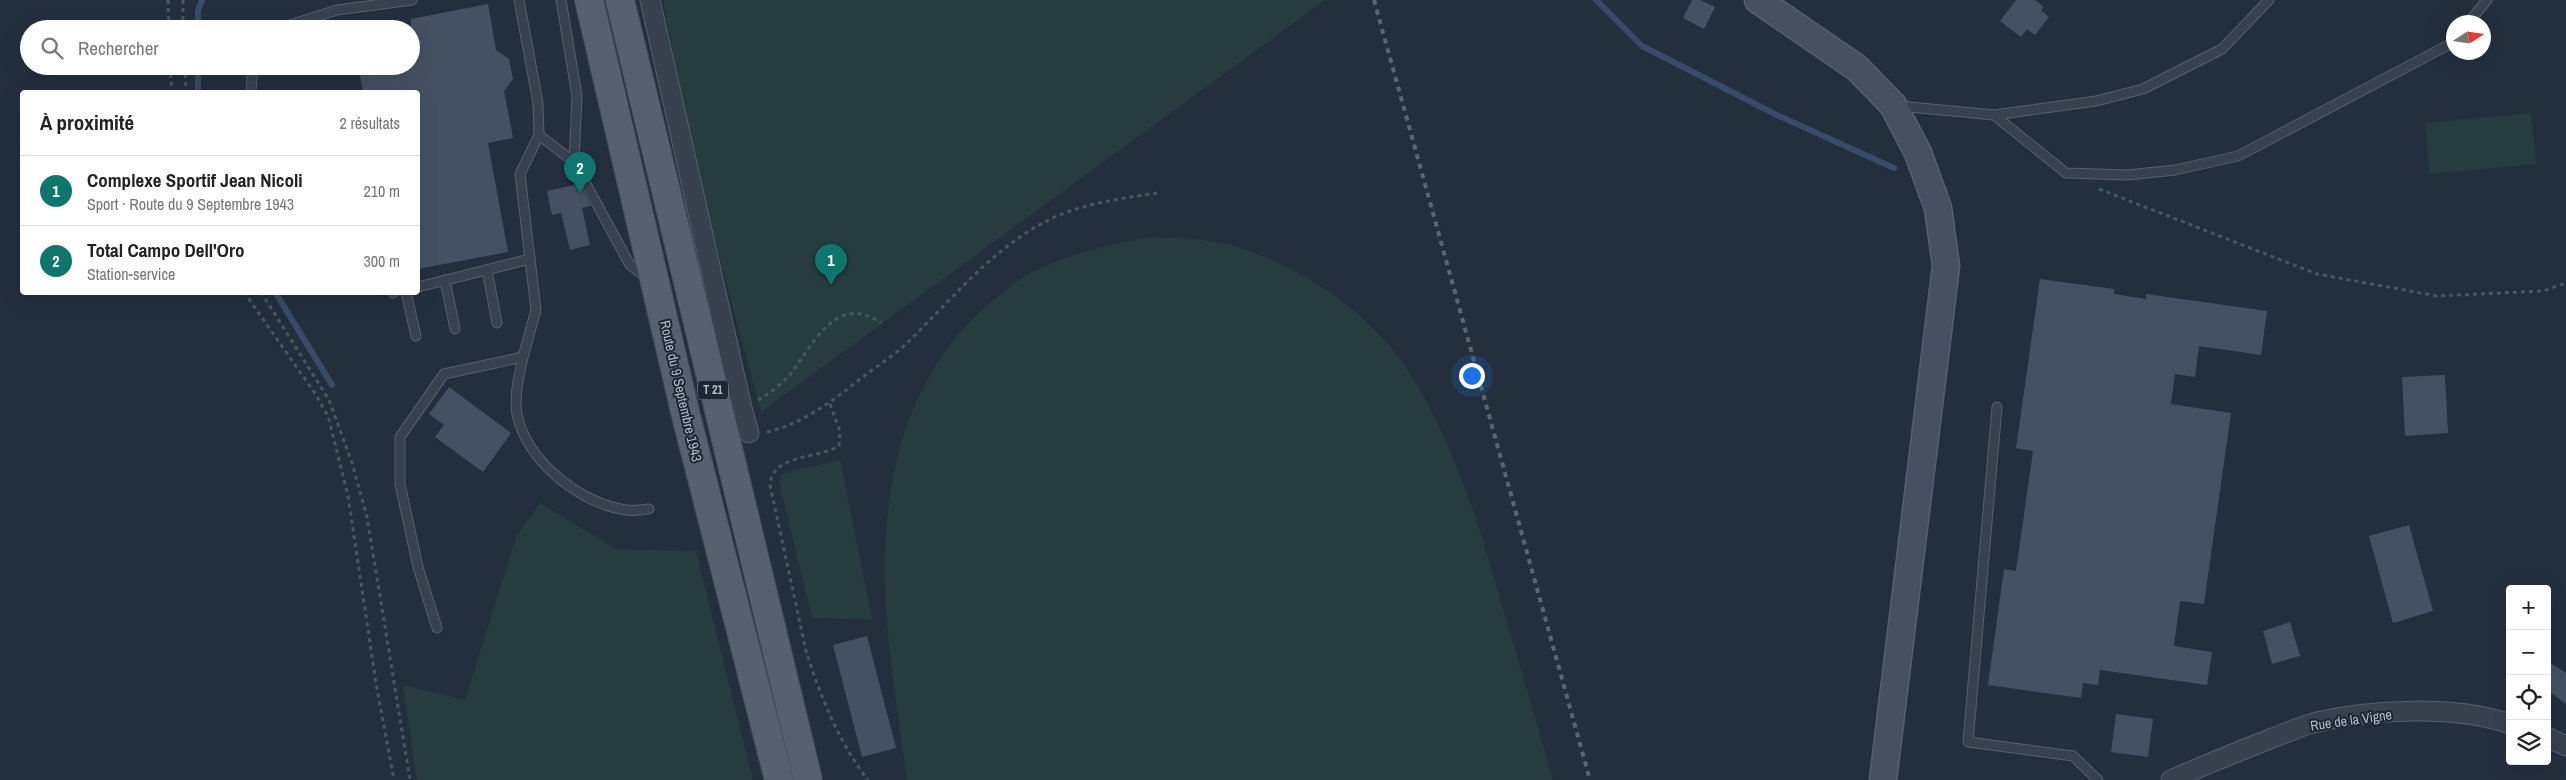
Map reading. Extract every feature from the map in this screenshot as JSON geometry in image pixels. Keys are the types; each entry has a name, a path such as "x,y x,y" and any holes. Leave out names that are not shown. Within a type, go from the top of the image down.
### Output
{"main road":[{"name":"Route du 9 Septembre 1943","path":"588,0 658,287 686,416 779,780"},
{"name":"T 21","path":"620,0 808,780"},
{"path":"1758,0 1857,68 1893,106 1918,154 1938,208 1946,266 1883,780"}],"street":[{"path":"650,0 742,408 750,433"},
{"name":"Rue de la Vigne","path":"2171,780 2208,763 2313,723 2377,714 2446,711 2489,717 2506,723"},
{"path":"2551,739 2566,746"}],"lane":[{"path":"305,20 337,10 412,0"},
{"path":"519,0 538,103 539,135 520,174 536,310 517,384 517,414 527,440 549,470 573,490 602,504 627,510 649,509"},
{"path":"561,0 577,96 574,162"},
{"path":"1893,106 1994,115 2096,102 2143,89 2222,49 2269,0"},
{"path":"2475,15 2487,0"},
{"path":"1994,115 2066,173 2137,174 2174,170 2238,156 2446,46"},
{"path":"251,90 252,75"},
{"path":"539,135 574,162 630,265 658,287"},
{"path":"420,286 530,259"},
{"path":"487,270 497,323"},
{"path":"445,280 455,329"},
{"path":"407,295 416,336"},
{"path":"437,628 418,567 400,484 400,437 444,374 523,357"},
{"path":"1997,407 1968,742 2073,756 2098,780"}],"path":[{"path":"168,0 169,20"},
{"path":"182,0 183,20"},
{"path":"171,75 172,90"},
{"path":"185,75 186,90"},
{"path":"2066,173 2115,197 2317,274 2437,296 2543,290 2566,283"},
{"path":"750,433 768,432 785,426 830,404 907,343 980,268 1039,225 1079,207 1114,199 1158,194"},
{"path":"246,295 314,392 328,416 348,496 376,683 394,780"},
{"path":"263,295 329,400 352,463 367,516 410,780"},
{"path":"742,408 780,385 824,327 841,317 856,314 870,316 882,323"},
{"path":"830,404 840,432 839,446 831,451 787,462 777,468 771,475 770,485 806,651 838,732 868,780"}],"green space":[{"path":"663,0 1325,0 761,412 693,158"},
{"path":"2531,113 2536,164 2430,174 2425,123"},
{"path":"1152,237 1193,239 1234,246 1284,266 1309,279 1355,311 1393,350 1425,399 1463,482 1483,540 1553,780 907,780 888,628 885,578 886,538 890,498 897,460 908,422 924,386 944,353 969,323 1026,275 1059,260 1090,250"},
{"path":"840,460 872,619 812,618 779,482 782,474"},
{"path":"540,503 616,549 696,551 753,780 417,780 403,685 465,700 516,537"}],"building":[{"path":"1692,0 1700,0 1715,7 1704,29 1683,18"},
{"path":"2016,0 2035,0 2044,7 2041,10 2049,17 2035,35 2027,29 2021,37 2000,21"},
{"path":"488,4 496,50 509,59 513,79 504,91 513,138 488,143 508,252 420,269 420,90 363,90 360,75 420,75 420,20 411,19"},
{"path":"579,184 591,206 582,208 590,245 570,250 561,213 552,215 547,191"},
{"path":"2040,279 2114,289 2114,294 2146,299 2146,294 2267,311 2261,355 2199,346 2195,377 2175,374 2171,404 2231,413 2204,604 2180,601 2174,646 2212,652 2207,685 2100,670 2098,685 2083,683 2081,698 1988,685 2004,569 2016,571 2033,451 2016,448"},
{"path":"2445,375 2448,433 2405,436 2402,377"},
{"path":"449,387 511,433 483,472 435,437 444,425 429,414"},
{"path":"2409,525 2433,611 2393,623 2369,536"},
{"path":"2290,622 2300,656 2272,664 2263,631"},
{"path":"867,636 896,748 862,757 833,645"},
{"path":"2551,664 2566,673 2566,704 2551,693"},
{"path":"2116,714 2153,719 2148,757 2111,752"}],"waterway":[{"path":"198,20 198,10 202,0"},
{"path":"1596,0 1642,46 1779,116 1894,168"},
{"path":"198,75 198,90"},
{"path":"277,295 332,385"}],"railway":[{"path":"1374,0 1590,780"}],"place":[{"name":"Total Campo Dell'Oro","path":"580,193"},
{"name":"Complexe Sportif Jean Nicoli","path":"831,285"}]}
